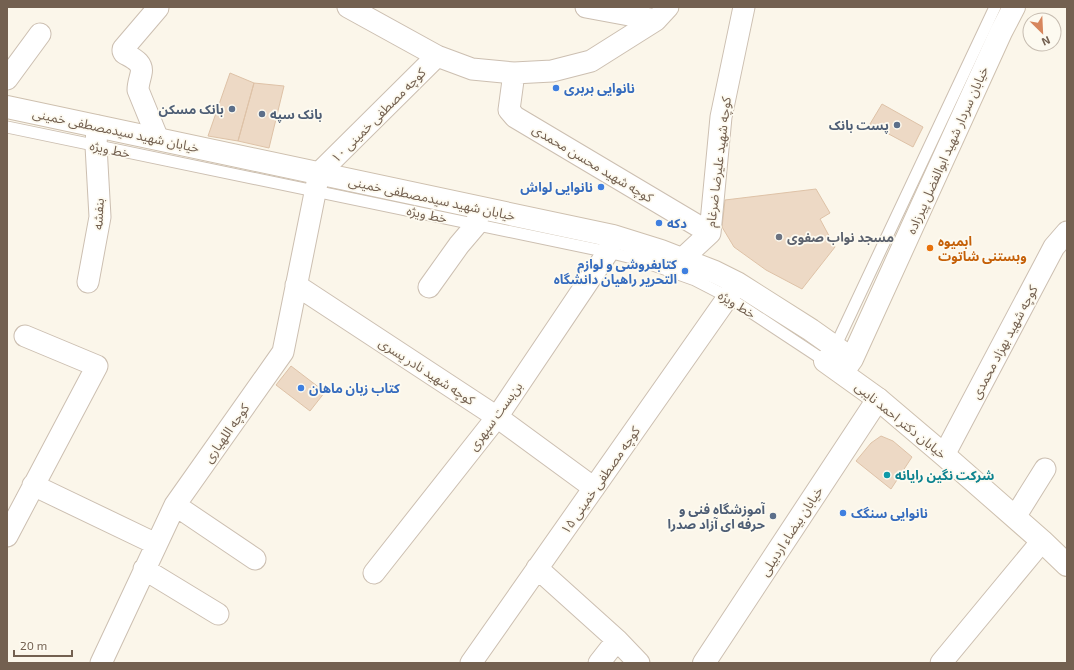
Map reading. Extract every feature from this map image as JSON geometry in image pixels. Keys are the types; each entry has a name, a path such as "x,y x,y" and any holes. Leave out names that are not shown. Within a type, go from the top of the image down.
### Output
{"main road":[{"name":"خیابان سردار شهید ابوالفضل پیرزاده","path":"838,360 1014,7"},
{"name":"خیابان شهید سیدمصطفی خمینی","path":"7,107 96,136 158,139 317,182 610,244 661,251 715,272 733,290 811,330 838,360"},
{"name":"خیابان دکتر احمد نایبی","path":"838,360 878,399 1015,517 1067,565"},
{"name":"خیابان بیضاء اردبیلی","path":"704,663 878,399"}],"street":[{"path":"586,7 662,13"},
{"name":"کوچه شهید علیرضا ضرغام","path":"682,259 710,233 721,117 744,7"},
{"path":"158,8 123,49 123,51 142,67 138,90 158,139"},
{"path":"351,8 437,56 472,68 514,74 552,71 591,61 662,13"},
{"path":"7,79 40,34"},
{"name":"کوچه مصطفی خمینی ۱۰","path":"317,182 437,56"},
{"name":"کوچه شهید محسن محمدی","path":"514,74 509,110 515,117 710,233"},
{"name":"بنفشه","path":"88,282 100,217 96,136"},
{"name":"کوچه اللهیاری","path":"101,663 175,505 283,352 317,182"},
{"path":"429,287 478,216"},
{"name":"بن‌بست سپهری","path":"374,574 496,417 610,244"},
{"name":"کوچه شهید بهزاد محمدی","path":"944,455 1063,245"},
{"name":"کوچه شهید نادر یسری","path":"296,286 496,417 594,488"},
{"name":"کوچه مصطفی خمینی ۱۵","path":"471,663 733,290"},
{"path":"7,536 96,366 25,336"},
{"path":"1015,517 1045,469"},
{"path":"33,485 156,544"},
{"path":"175,505 255,559"},
{"path":"941,663 1042,541"},
{"path":"537,568 617,640 639,663"},
{"path":"144,570 218,614"},
{"path":"599,663 617,640"}],"lane":[{"path":"838,360 995,7"},
{"name":"خط ویژه","path":"7,128 96,136 317,182"},
{"name":"خط ویژه","path":"610,244 636,259 695,280 733,290"}],"building":[{"name":"بانک مسکن","path":"230,73 254,83 238,141 208,136"},
{"name":"بانک سپه","path":"254,83 284,86 269,148 238,141"},
{"name":"پست بانک","path":"882,104 923,127 913,147 870,124"},
{"name":"مسجد نواب صفوی","path":"816,189 830,213 820,219 835,247 802,289 766,270 734,247 722,227 725,200"},
{"name":"کتاب زبان ماهان","path":"291,366 325,392 310,411 276,385"},
{"name":"شرکت نگین رایانه","path":"881,436 893,441 912,457 891,489 856,461 871,443"}],"place":[{"name":"نانوایی بربری","path":"556,88"},
{"name":"بانک مسکن","path":"232,109"},
{"name":"بانک سپه","path":"262,114"},
{"name":"پست بانک","path":"897,125"},
{"name":"نانوایی لواش","path":"601,187"},
{"name":"دکه","path":"659,223"},
{"name":"مسجد نواب صفوی","path":"779,237"},
{"name":"ابمیوه وبستنی شاتوت","path":"930,248"},
{"name":"کتابفروشی و لوازم التحریر راهیان دانشگاه","path":"685,271"},
{"name":"کتاب زبان ماهان","path":"301,388"},
{"name":"شرکت نگین رایانه","path":"887,475"},
{"name":"نانوایی سنگک","path":"843,513"},
{"name":"آموزشگاه فنی و حرفه ای آزاد صدرا","path":"773,516"}]}
